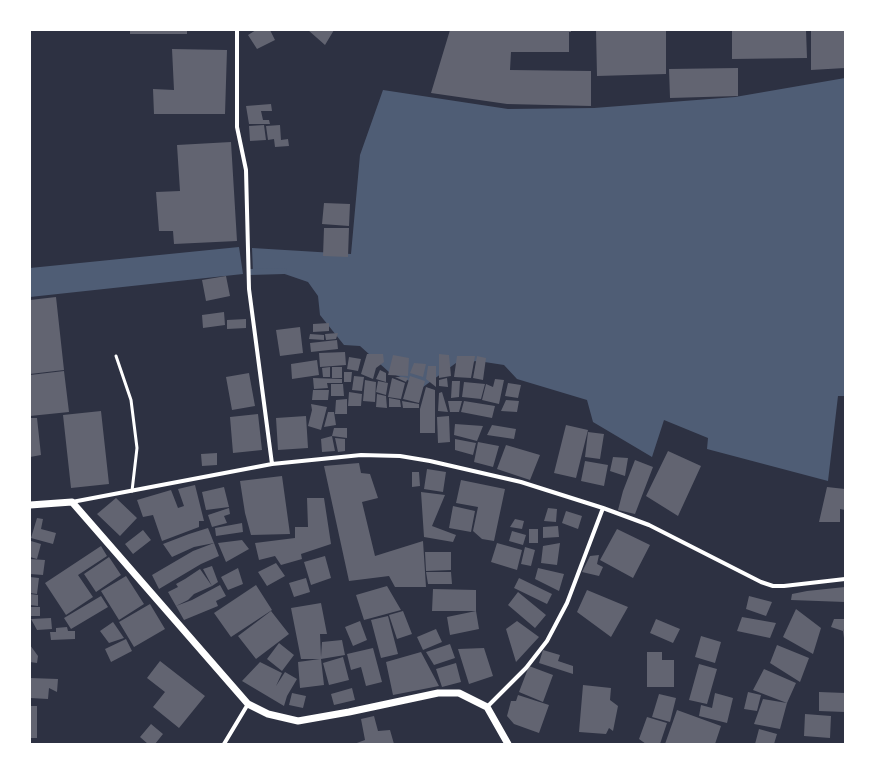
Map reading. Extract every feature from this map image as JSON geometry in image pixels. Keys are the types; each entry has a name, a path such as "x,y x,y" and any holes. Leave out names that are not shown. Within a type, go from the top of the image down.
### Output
{"street":[{"path":"237,30 237,127 246,170 249,289 272,464"},
{"path":"30,505 72,502 272,464 361,455 400,456 430,461 521,482 603,508 649,525 761,582 773,586 845,579"},
{"path":"72,502 248,704 268,714 298,721 438,693 459,693 487,707 508,744"},
{"path":"487,707 526,668 547,641 567,603 603,508"},
{"path":"224,744 248,704"}],"lane":[{"path":"116,356 131,400 136,441 132,491"}],"water":[{"path":"845,78 845,396 838,396 828,481 707,449 708,438 664,420 652,457 593,422 587,400 517,379 504,365 478,361 456,363 423,387 389,372 360,346 344,345 320,315 318,296 308,282 273,270 253,273 252,248 351,254 360,155 383,90 508,109 594,108 735,97"},
{"path":"239,247 243,274 30,297 30,268"}],"building":[{"path":"130,30 187,30 187,34 130,34"},
{"path":"256,30 270,30 275,40 257,49 248,35"},
{"path":"308,30 334,30 325,45"},
{"path":"450,30 571,30 571,32 569,32 569,52 511,52 510,70 591,71 591,106 507,104 431,93"},
{"path":"596,30 666,30 666,74 597,76"},
{"path":"732,30 806,30 807,58 732,59"},
{"path":"811,30 845,30 845,68 811,70"},
{"path":"172,49 227,50 225,114 154,114 153,89 174,90"},
{"path":"738,68 738,96 670,98 669,69"},
{"path":"271,104 272,111 261,111 263,120 269,120 270,124 249,124 246,106"},
{"path":"264,125 266,140 250,141 249,126"},
{"path":"280,125 281,140 288,139 289,146 275,147 274,139 268,140 266,126"},
{"path":"231,142 237,241 174,244 173,231 159,231 156,192 180,191 177,145"},
{"path":"324,203 350,204 349,226 322,224"},
{"path":"324,228 349,228 348,257 323,256"},
{"path":"226,276 230,296 206,301 202,280"},
{"path":"56,297 64,370 30,374 30,300"},
{"path":"224,312 225,325 203,328 202,315"},
{"path":"246,319 246,328 227,329 227,320"},
{"path":"329,323 329,331 313,332 313,324"},
{"path":"300,327 303,353 280,356 276,330"},
{"path":"338,333 336,339 326,340 325,334"},
{"path":"310,334 324,335 324,340 309,339"},
{"path":"337,340 338,349 311,352 310,343"},
{"path":"345,352 346,365 320,367 319,353"},
{"path":"367,354 383,354 384,362 376,368 373,379 361,374"},
{"path":"439,354 449,355 451,376 439,378"},
{"path":"393,355 409,358 408,376 388,375"},
{"path":"457,356 475,356 471,378 454,377"},
{"path":"477,356 486,358 483,380 473,378"},
{"path":"349,357 361,359 358,371 347,369"},
{"path":"317,360 319,375 292,379 291,364"},
{"path":"414,363 426,364 423,377 410,373"},
{"path":"428,366 436,366 436,387 426,379"},
{"path":"330,367 330,377 323,377 322,368"},
{"path":"332,367 342,367 342,378 332,378"},
{"path":"380,370 386,373 386,382 376,379"},
{"path":"64,371 69,412 30,416 30,375"},
{"path":"344,372 352,372 351,382 344,382"},
{"path":"249,373 255,406 232,410 226,377"},
{"path":"354,376 364,377 362,391 352,390"},
{"path":"410,376 425,381 419,403 403,399"},
{"path":"395,377 403,377 408,378 406,382"},
{"path":"313,378 342,379 342,383 327,383 328,388 314,389"},
{"path":"392,378 405,383 401,399 388,397"},
{"path":"447,378 448,387 439,386 439,380"},
{"path":"495,379 504,380 499,404 482,400 486,384 493,387"},
{"path":"365,380 376,382 375,402 363,401"},
{"path":"378,381 388,383 386,395 376,392"},
{"path":"452,381 460,381 459,397 451,398"},
{"path":"464,382 485,384 481,399 462,397"},
{"path":"508,383 521,385 518,398 505,396"},
{"path":"331,384 343,384 344,396 331,396"},
{"path":"426,387 435,390 435,433 420,433 420,409"},
{"path":"313,390 329,390 328,400 312,400"},
{"path":"349,392 362,394 361,406 348,406"},
{"path":"442,392 448,412 438,411 439,393"},
{"path":"377,394 386,396 387,408 376,407"},
{"path":"389,398 400,400 401,407 389,407"},
{"path":"347,399 347,414 335,414 336,400"},
{"path":"506,400 519,401 517,412 501,411"},
{"path":"402,401 419,404 419,408 403,408"},
{"path":"448,401 462,401 459,412 450,412"},
{"path":"464,401 495,406 492,418 461,412"},
{"path":"311,404 327,407 321,430 308,426 312,410"},
{"path":"101,411 109,484 71,488 63,415"},
{"path":"328,412 334,412 336,425 324,427"},
{"path":"258,414 262,450 233,453 230,417"},
{"path":"306,416 308,448 278,450 276,418"},
{"path":"449,416 450,442 438,443 437,417"},
{"path":"30,418 37,418 41,455 30,457"},
{"path":"455,424 483,426 477,441 454,435"},
{"path":"492,425 516,429 514,439 487,435"},
{"path":"566,425 588,430 576,478 554,473"},
{"path":"334,428 347,428 347,438 332,436"},
{"path":"588,432 604,434 600,459 585,457"},
{"path":"332,436 335,451 322,452 321,439"},
{"path":"335,438 345,439 345,451 338,452"},
{"path":"455,439 476,443 473,455 455,450"},
{"path":"478,442 499,446 493,467 474,462"},
{"path":"506,445 540,455 530,480 497,469"},
{"path":"668,451 701,466 678,516 646,496"},
{"path":"217,453 217,465 202,466 201,454"},
{"path":"613,457 628,458 625,476 610,471"},
{"path":"635,460 653,467 635,514 618,510 623,491"},
{"path":"585,461 608,465 604,486 581,481"},
{"path":"359,463 361,473 370,474 378,498 362,502 375,556 423,541 426,587 395,587 389,576 349,581 324,466"},
{"path":"427,469 446,472 443,492 424,489"},
{"path":"412,472 419,472 420,486 412,487"},
{"path":"282,476 290,534 251,535 245,513 240,481"},
{"path":"461,480 505,489 494,541 482,539 473,531 478,507 456,503"},
{"path":"195,485 204,521 199,521 199,527 162,541 153,515 143,517 137,500 171,490 178,508 184,506 178,489"},
{"path":"224,487 229,507 206,510 202,492"},
{"path":"827,487 845,489 845,510 840,509 840,522 819,522"},
{"path":"421,492 445,495 432,526 456,535 453,542 424,537"},
{"path":"116,498 137,518 120,536 97,514"},
{"path":"307,498 324,498 331,544 301,554 302,559 281,565 275,556 259,560 255,543 295,538 295,527 308,527"},
{"path":"453,506 475,511 471,532 449,528"},
{"path":"229,508 230,514 224,516 227,523 212,527 208,515"},
{"path":"548,508 557,509 556,522 544,521"},
{"path":"566,511 582,516 578,529 562,523"},
{"path":"37,518 43,519 41,529 56,533 53,544 31,538"},
{"path":"515,519 524,521 522,529 510,527"},
{"path":"242,523 243,532 216,536 215,528"},
{"path":"558,526 559,537 543,538 543,527"},
{"path":"208,528 214,543 194,547 172,557 163,544 189,534"},
{"path":"529,529 538,529 538,543 529,543"},
{"path":"617,529 650,545 633,578 600,560"},
{"path":"143,530 151,540 133,554 125,544"},
{"path":"512,531 526,535 523,545 509,541"},
{"path":"242,540 249,549 226,562 218,543"},
{"path":"31,541 41,544 37,559 30,557"},
{"path":"214,543 219,556 201,564 159,589 152,575 193,551"},
{"path":"497,543 522,550 517,570 491,562"},
{"path":"560,543 557,565 541,563 543,546"},
{"path":"101,546 107,556 78,575 93,597 66,615 45,583"},
{"path":"525,547 535,550 531,566 521,564"},
{"path":"425,552 451,552 451,570 426,571"},
{"path":"599,555 597,564 603,567 599,576 582,572 590,556"},
{"path":"325,556 331,578 311,585 304,562"},
{"path":"109,557 121,575 96,592 84,574"},
{"path":"30,559 45,560 43,575 30,574"},
{"path":"276,563 285,576 267,586 258,572"},
{"path":"212,566 218,582 212,586 203,569"},
{"path":"238,568 243,584 228,590 221,577"},
{"path":"538,568 564,574 559,591 535,579"},
{"path":"200,569 212,586 194,594 188,600 176,606 168,592 178,587 176,584"},
{"path":"426,572 451,572 452,584 428,584"},
{"path":"126,576 144,604 119,620 101,591"},
{"path":"30,577 39,578 37,594 30,593"},
{"path":"306,578 310,592 294,597 289,583"},
{"path":"519,578 552,594 547,604 514,588"},
{"path":"220,585 226,596 216,601 218,606 184,620 176,606 192,600"},
{"path":"256,585 272,610 231,637 214,613"},
{"path":"387,586 401,610 364,620 356,595"},
{"path":"845,587 845,602 791,600 792,594"},
{"path":"433,589 476,590 476,611 432,611"},
{"path":"587,590 628,607 611,637 577,612"},
{"path":"518,592 546,615 535,628 508,605"},
{"path":"30,594 38,595 38,606 30,605"},
{"path":"101,596 108,607 71,629 64,618"},
{"path":"749,596 772,602 766,616 746,609"},
{"path":"321,603 327,634 320,634 321,657 322,642 342,640 345,655 321,659 324,685 300,688 298,662 320,659 301,659 291,608"},
{"path":"150,604 165,629 134,647 119,622"},
{"path":"30,607 40,607 40,616 30,616"},
{"path":"796,609 821,628 813,654 783,637"},
{"path":"271,611 289,634 256,659 238,636"},
{"path":"403,611 412,634 397,639 389,615"},
{"path":"476,611 479,629 450,635 447,617"},
{"path":"388,616 398,654 381,658 371,620"},
{"path":"742,617 776,623 770,638 737,631"},
{"path":"51,618 52,629 37,630 31,619"},
{"path":"656,619 680,629 673,643 650,633"},
{"path":"834,619 845,619 845,628 843,631 831,627"},
{"path":"360,621 367,640 353,646 345,627"},
{"path":"517,621 539,637 516,662 506,629"},
{"path":"113,622 124,638 109,643 100,631"},
{"path":"67,627 68,631 75,631 75,639 51,640 50,632 56,632 56,628"},
{"path":"436,629 442,642 423,650 417,637"},
{"path":"845,629 845,638 844,638 843,631"},
{"path":"701,636 721,642 715,663 695,657"},
{"path":"126,639 132,651 111,662 105,649"},
{"path":"279,643 294,655 282,671 267,659"},
{"path":"450,644 455,658 434,665 426,652"},
{"path":"30,645 38,656 37,663 30,662"},
{"path":"777,645 809,658 800,682 770,663"},
{"path":"373,648 382,682 366,686 361,667 351,670 347,654"},
{"path":"484,648 493,676 469,684 458,649"},
{"path":"543,650 560,655 558,661 573,666 573,674 539,663"},
{"path":"421,652 439,686 393,695 386,662"},
{"path":"647,652 662,652 662,660 674,660 674,687 647,687"},
{"path":"343,657 349,680 329,685 323,663"},
{"path":"160,661 205,696 179,728 153,707 165,692 147,678"},
{"path":"260,662 282,673 276,686 285,672 297,679 287,696 284,706 242,681"},
{"path":"456,663 461,682 442,687 436,669"},
{"path":"699,664 717,669 707,704 689,700"},
{"path":"529,666 553,675 543,702 519,692"},
{"path":"764,669 796,683 787,703 753,690"},
{"path":"30,678 58,679 57,692 49,688 48,699 30,698"},
{"path":"583,685 611,688 610,700 618,706 613,731 609,728 606,734 579,732"},
{"path":"352,688 355,700 334,705 331,694"},
{"path":"748,692 761,695 757,711 744,709"},
{"path":"819,692 845,693 845,712 819,711"},
{"path":"292,693 306,696 303,708 289,705"},
{"path":"715,693 733,698 727,723 699,716 701,705 712,708"},
{"path":"659,694 676,698 670,722 652,717"},
{"path":"518,695 549,705 539,733 514,724 507,716 511,701 516,701"},
{"path":"763,699 787,703 780,729 754,724"},
{"path":"30,706 37,706 37,738 30,738"},
{"path":"677,710 721,726 715,744 665,744"},
{"path":"805,714 831,716 830,738 804,736"},
{"path":"374,716 378,731 390,730 394,744 354,744 365,740 361,719"},
{"path":"647,717 667,723 660,744 646,744 639,739"},
{"path":"151,724 163,734 155,744 148,744 140,737"},
{"path":"759,729 777,734 774,744 755,744"}],"waterway":[{"path":"250,272 284,271"}]}
